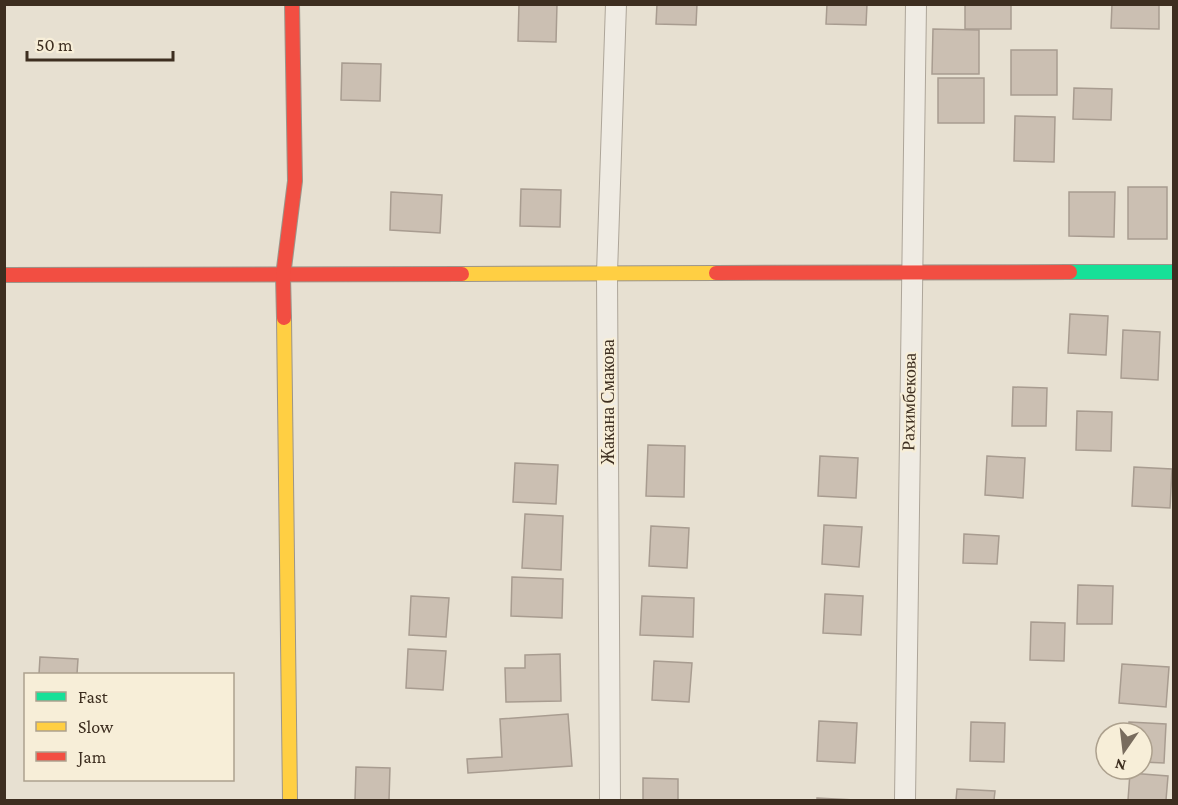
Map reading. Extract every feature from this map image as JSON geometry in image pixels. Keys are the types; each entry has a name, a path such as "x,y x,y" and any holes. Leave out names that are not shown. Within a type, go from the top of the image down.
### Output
{"street":[{"path":"290,801 283,276 295,181 292,4"},
{"name":"Жакана Смакова","path":"610,801 607,273 616,4"},
{"name":"Рахимбекова","path":"905,801 916,4"},
{"path":"4,275 1173,272"}],"building":[{"path":"519,4 557,4 556,42 518,41"},
{"path":"657,4 697,4 696,25 656,24"},
{"path":"827,4 867,4 866,25 826,24"},
{"path":"965,4 1011,4 1011,29 965,29"},
{"path":"1112,4 1159,4 1159,29 1111,28"},
{"path":"933,29 979,30 979,74 932,74"},
{"path":"1011,50 1057,50 1057,95 1011,95"},
{"path":"342,63 381,64 380,101 341,100"},
{"path":"938,78 984,78 984,123 938,123"},
{"path":"1074,88 1112,89 1111,120 1073,119"},
{"path":"1015,116 1055,117 1054,162 1014,161"},
{"path":"1128,187 1167,187 1167,239 1128,239"},
{"path":"521,189 561,190 560,227 520,226"},
{"path":"391,192 442,195 440,233 390,230"},
{"path":"1069,192 1115,192 1114,237 1069,236"},
{"path":"1070,314 1108,316 1106,355 1068,353"},
{"path":"1123,330 1160,332 1158,380 1121,378"},
{"path":"1013,387 1047,388 1046,426 1012,426"},
{"path":"1077,411 1112,412 1111,451 1076,450"},
{"path":"648,445 685,446 684,497 646,496"},
{"path":"820,456 858,458 856,498 818,496"},
{"path":"987,456 1025,458 1023,498 985,495"},
{"path":"515,463 558,465 556,504 513,502"},
{"path":"1134,467 1172,469 1170,508 1132,506"},
{"path":"525,514 563,516 561,570 522,568"},
{"path":"824,525 862,527 859,567 822,564"},
{"path":"651,526 689,528 687,568 649,566"},
{"path":"964,534 999,536 997,564 963,563"},
{"path":"512,577 563,579 562,618 511,616"},
{"path":"1078,585 1113,586 1112,624 1077,624"},
{"path":"825,594 863,596 861,635 823,633"},
{"path":"411,596 449,598 446,637 409,635"},
{"path":"642,596 694,598 693,637 640,635"},
{"path":"1031,622 1065,623 1064,661 1030,660"},
{"path":"408,649 446,651 443,690 406,688"},
{"path":"560,654 561,701 506,702 505,668 525,668 525,655"},
{"path":"40,657 78,659 77,673 39,673"},
{"path":"654,661 692,663 689,702 652,700"},
{"path":"1122,664 1169,667 1166,707 1119,703"},
{"path":"568,714 572,766 468,773 467,759 502,757 500,719"},
{"path":"819,721 857,723 855,763 817,761"},
{"path":"971,722 1005,723 1004,762 970,761"},
{"path":"1154,723 1166,724 1164,763 1154,763"},
{"path":"356,767 390,768 389,800 355,800"},
{"path":"1154,775 1168,776 1166,800 1128,800 1129,781 1154,781"},
{"path":"643,778 678,779 678,800 643,800"},
{"path":"957,789 995,791 994,800 956,800"},
{"path":"817,798 855,800 817,800"}],"traffic: fast":[{"path":"1070,272 1174,272"}],"traffic: slow":[{"path":"462,274 716,273"},
{"path":"284,318 290,800"}],"traffic: jam":[{"path":"284,318 283,276 295,181 292,4"},
{"path":"716,273 1070,272"},
{"path":"4,275 462,274"}]}
